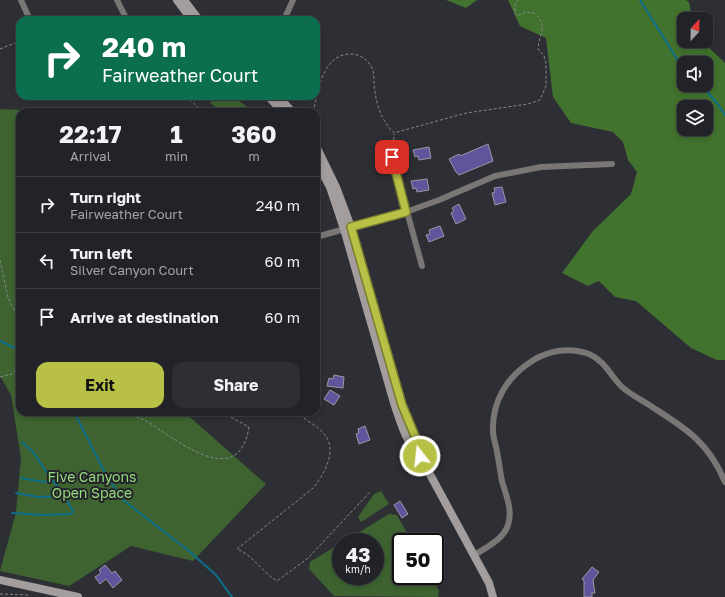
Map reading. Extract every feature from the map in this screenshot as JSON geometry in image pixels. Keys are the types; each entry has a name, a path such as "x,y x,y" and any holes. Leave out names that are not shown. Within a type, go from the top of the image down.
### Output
{"main road":[{"path":"177,0 189,16"},
{"path":"184,0 196,16"},
{"path":"272,100 279,108"},
{"path":"282,100 288,108"},
{"path":"320,154 336,186 347,228 402,405 420,448 420,456 475,555 489,583 493,597"},
{"path":"320,168 330,187 347,228"},
{"path":"0,580 78,597"}],"street":[{"path":"21,0 28,16"},
{"path":"117,0 124,16"},
{"path":"286,16 293,0"},
{"path":"392,157 422,266"},
{"path":"320,236 406,212 439,200 495,176 541,167 612,164"},
{"path":"475,555 501,538 508,526 510,504 502,480 493,432 494,409 505,384 518,371 539,356 551,352 573,350 590,355 607,367 621,385 677,422 697,439 707,449 719,468 725,482"}],"path":[{"path":"394,133 466,113 528,104 540,100 543,94 546,77 544,56 538,49 543,28 542,19 534,13 525,12 518,16 515,13 515,4 518,0"},
{"path":"0,49 16,43"},
{"path":"320,88 326,68 332,60 341,55 360,55 372,66 377,105 386,124 394,133 392,157"},
{"path":"190,100 199,108"},
{"path":"0,260 8,298 16,313"},
{"path":"0,377 12,374 16,370"},
{"path":"133,416 150,423 188,448 206,456 224,459 236,456 244,447 249,427 228,416"},
{"path":"301,416 326,436 329,445 327,466 320,481 237,549 254,560 270,577 276,581 307,559 370,492"},
{"path":"0,594 30,595"}],"green space":[{"path":"446,0 477,0 466,8"},
{"path":"508,0 686,0 689,2 691,12 677,12 677,48 709,48 725,63 725,360 717,360 691,348 636,301 615,297 599,281 588,286 562,273 592,232 631,194 637,172 628,160 623,142 613,132 571,123 553,97 546,38 520,26"},
{"path":"212,100 238,100 248,108 217,108 210,103"},
{"name":"Five Canyons Open Space","path":"0,109 16,110 16,416 189,416 266,484 193,561 131,546 69,586 0,571 16,512 21,458 11,395 0,376"},
{"path":"381,491 389,504 361,522 358,517 374,494"},
{"path":"389,514 397,515 407,533 392,533 392,585 436,585 439,591 438,597 334,596 309,569 310,562 332,549 332,585 384,585 384,533 358,533"}],"building":[{"path":"488,144 493,161 459,175 456,172 449,159"},
{"path":"429,147 431,158 419,160 418,156 415,157 413,150"},
{"path":"427,179 429,190 417,192 416,188 413,189 411,181"},
{"path":"502,187 506,202 495,205 492,193 495,192 494,188"},
{"path":"459,204 466,219 456,224 451,213 454,211 452,208"},
{"path":"440,226 444,236 429,242 426,235 430,234 429,230"},
{"path":"334,375 344,377 343,388 327,386 329,378 333,379"},
{"path":"330,390 340,396 334,405 324,399"},
{"path":"365,426 370,440 359,444 356,434 359,433 358,429"},
{"path":"400,501 408,514 402,518 394,505"},
{"path":"105,565 112,573 115,571 122,580 113,588 106,579 100,584 95,577 101,573 99,570"},
{"path":"592,567 599,572 593,580 595,593 592,593 592,597 584,597 584,581 582,579"}],"waterway":[{"path":"640,0 677,59"},
{"path":"707,92 725,115"},
{"path":"0,341 15,348"},
{"path":"76,416 106,475 123,500 189,551 216,575 232,597"},
{"path":"22,442 33,452 52,480"},
{"path":"16,493 39,497 63,496 63,492 52,480 43,482 21,478"},
{"path":"12,513 42,515 71,514 73,511 63,494"}],"route":[{"path":"392,157 406,212 351,227 362,271 402,405 420,448 420,456"}]}
